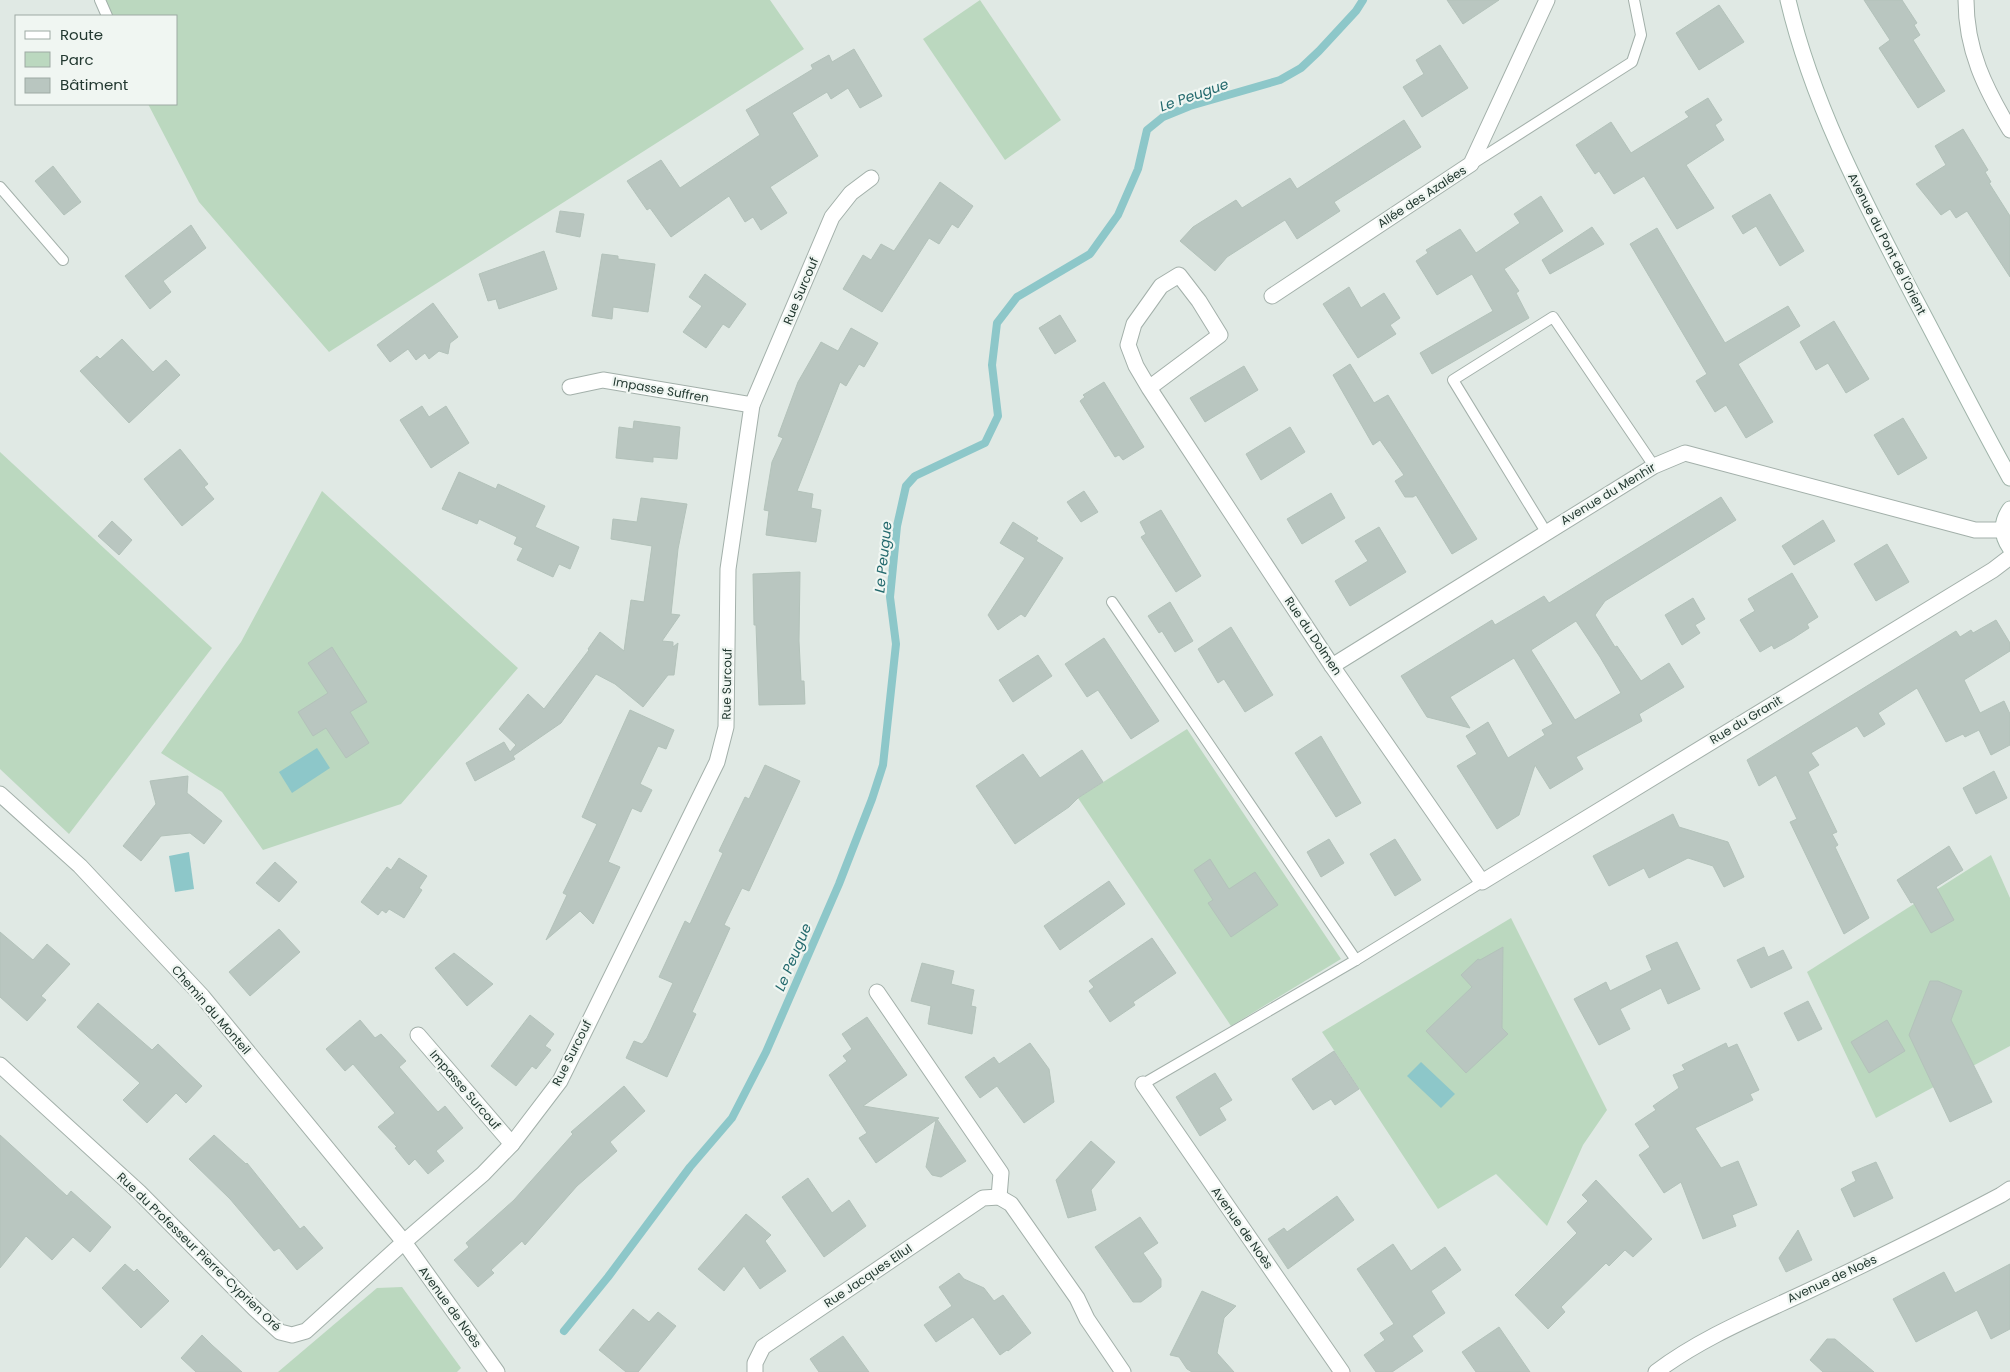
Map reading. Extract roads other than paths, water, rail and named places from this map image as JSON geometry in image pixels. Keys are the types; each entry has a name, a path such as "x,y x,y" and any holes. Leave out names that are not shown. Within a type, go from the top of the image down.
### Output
{"street":[{"name":"Allée des Azalées","path":"1272,296 1471,164 1547,0"},
{"name":"Avenue du Pont de l'Orient","path":"1788,0 1805,64 1841,155 2010,478"},
{"path":"1966,0 1966,22 1973,57 1991,99 2010,130"},
{"name":"Rue Surcouf","path":"404,1242 483,1174 512,1144 560,1081 717,762 726,727 728,569 752,405 832,218 851,193 871,178"},
{"name":"Rue du Dolmen","path":"1149,388 1220,334 1199,301 1179,275 1162,286 1134,324 1128,345 1136,366 1149,388 1332,666 1482,882"},
{"name":"Impasse Suffren","path":"570,387 602,380 752,405"},
{"name":"Avenue du Menhir","path":"1332,666 1654,466 1685,453 1975,530 2003,530"},
{"path":"2010,509 2003,522 2004,539 2010,548"},
{"name":"Rue du Granit","path":"1482,882 1984,575 2010,557"},
{"name":"Chemin du Monteil","path":"0,794 80,866 202,996 404,1242"},
{"path":"877,992 1002,1174 999,1197 1011,1204 1077,1298 1087,1319 1123,1372"},
{"name":"Impasse Surcouf","path":"418,1035 512,1144"},
{"name":"Rue du Professeur Pierre-Cyprien Oré","path":"0,1065 139,1192 280,1332 292,1336 306,1331 404,1242"},
{"name":"Avenue de Noès","path":"1143,1084 1342,1372"},
{"name":"Avenue de Noès","path":"1656,1372 1675,1358 1736,1325 1913,1241 2010,1189"},
{"name":"Rue Jacques Ellul","path":"755,1372 755,1363 762,1347 983,1198 999,1197"},
{"name":"Avenue de Noès","path":"404,1242 497,1372"}],"lane":[{"path":"100,0 107,15"},
{"path":"1471,164 1632,62 1641,35 1634,0"},
{"path":"0,187 63,260"},
{"path":"1546,532 1452,380 1552,317 1654,466"},
{"path":"1112,602 1356,960"},
{"path":"1143,1084 1356,960 1482,882"}],"water":[{"path":"317,748 330,768 292,793 279,772"},
{"path":"189,852 194,889 175,892 169,856"},
{"path":"1421,1062 1455,1094 1441,1108 1407,1076"}],"waterway":[{"name":"Le Peugue","path":"564,1331 608,1277 690,1167 732,1118 766,1052 839,884 883,765 896,644 890,597 897,526 906,486 915,476 985,443 998,416 992,365 997,323 1017,297 1090,254 1118,215 1138,169 1147,130 1163,117 1190,106 1280,80 1301,68 1356,11 1363,0"}]}
